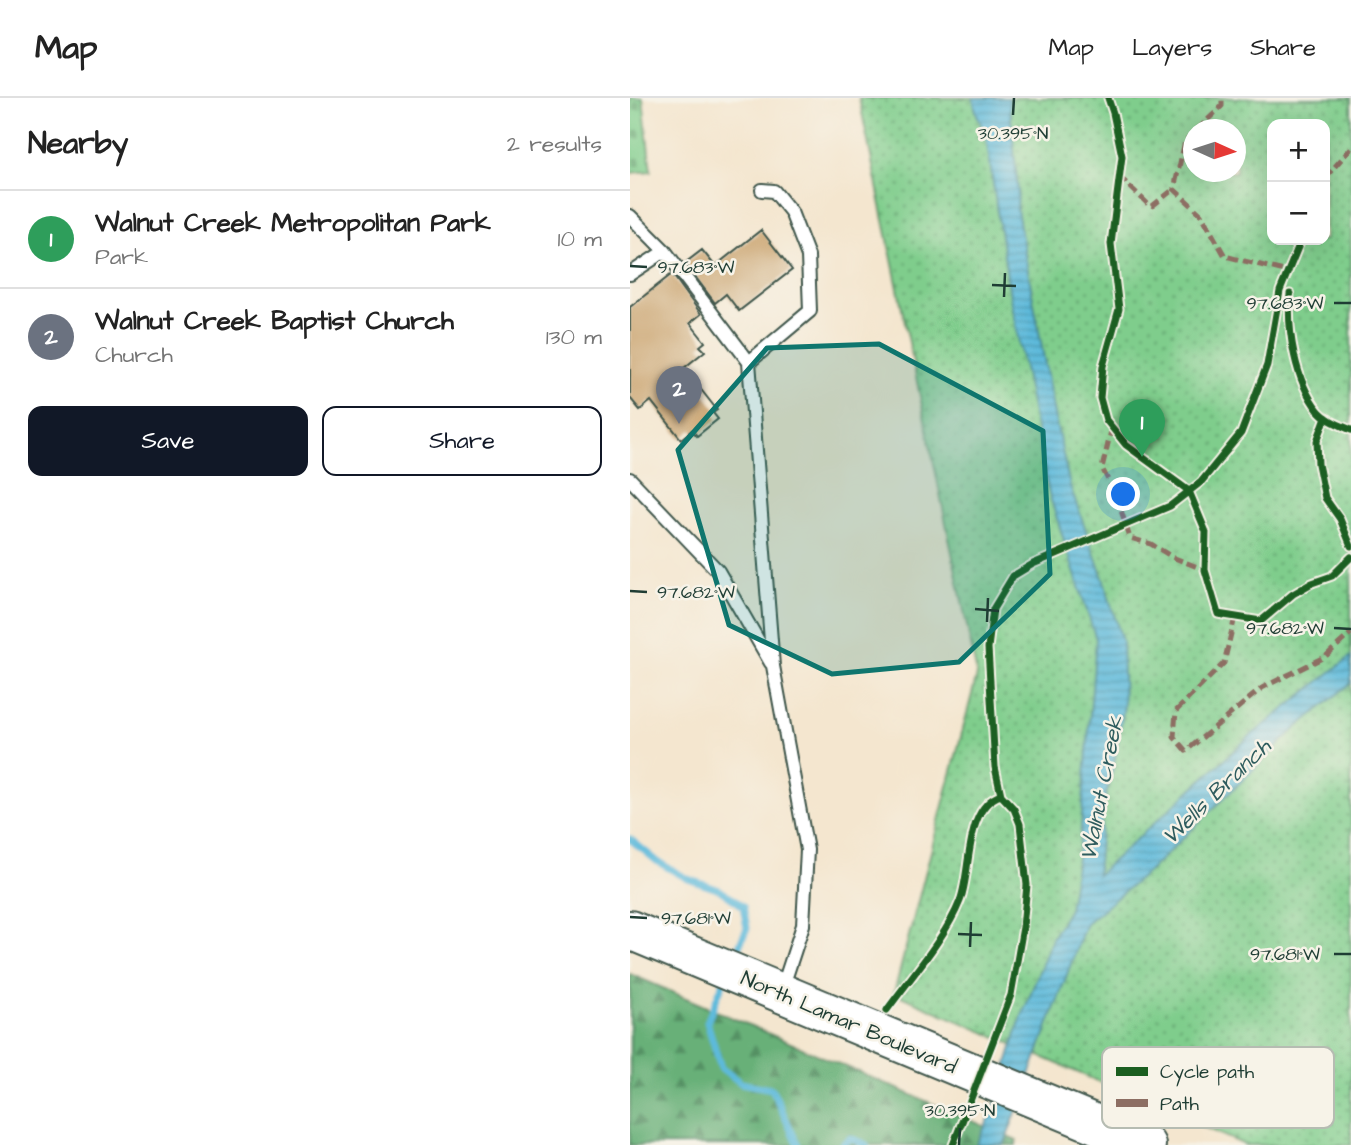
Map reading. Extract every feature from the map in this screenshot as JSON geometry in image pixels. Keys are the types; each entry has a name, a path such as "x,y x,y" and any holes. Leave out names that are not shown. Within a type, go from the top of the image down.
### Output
{"main road":[{"name":"North Lamar Boulevard","path":"630,930 1102,1127"},
{"name":"North Lamar Boulevard","path":"1105,1128 1146,1145"}],"lane":[{"path":"749,362 810,311 808,256 791,212 774,191 762,190"},
{"path":"630,216 665,251 749,362 772,666 807,850 803,925 778,992"},
{"path":"630,274 665,251"},
{"path":"630,479 718,571 772,666"}],"highlighted area":[{"path":"879,344 1043,431 1050,574 959,662 832,674 729,625 678,450 767,348"}],"green space":[{"path":"630,98 643,98 651,171 630,173"},
{"path":"859,98 1351,98 1351,1145 1245,1145 1206,1128 1334,1128 1334,1047 1102,1047 1102,1083 894,993 977,675"},
{"path":"630,974 1017,1140 1016,1145 630,1145"}],"water":[{"path":"973,98 1009,98 1018,191 1017,210 1054,414 1070,486 1122,641 1124,706 1103,807 1097,875 1248,738 1351,656 1351,683 1294,730 1150,870 1086,923 1004,1145 976,1145 992,1113 1020,1021 1052,938 1069,909 1080,839 1096,639 1049,494 1011,303 986,137"}],"building":[{"path":"761,230 792,270 739,311 726,294 715,303 685,263 702,250 715,266"},
{"path":"672,274 701,314 690,323 705,342 700,346 705,351 684,368 717,410 713,413 718,419 697,436 692,430 681,439 651,401 640,410 630,398 630,307"}],"waterway":[{"path":"630,839 658,862 688,879 720,890 743,906 747,928 732,962"},
{"path":"723,983 707,1022 721,1068 741,1083 772,1089 798,1145"},
{"path":"842,1145 850,1138 866,1145"}],"marked path":[{"path":"1208,119 1222,106 1222,98"},
{"path":"1330,172 1351,148"},
{"path":"1183,150 1174,189 1201,214 1225,256 1292,273"},
{"path":"1119,176 1151,207 1174,189"},
{"path":"1112,427 1102,468 1117,498 1130,538 1151,544 1172,557 1205,570"},
{"path":"1235,617 1224,663 1176,711 1174,737 1186,751 1262,688 1326,656 1351,633"}],"cycle path":[{"path":"1108,98 1122,156 1111,244 1119,309 1103,366 1100,398 1106,420 1126,445 1189,491 1206,532 1205,570 1218,614 1261,621 1293,594 1332,576 1351,557"},
{"path":"953,1145 1011,995 1027,885 1020,824 1014,809 1001,795 995,767 988,648 993,609 1013,576 1033,564 1170,506 1201,482 1241,433 1267,365 1280,291 1299,245"},
{"path":"1290,294 1291,339 1304,385 1321,414 1351,430"},
{"path":"1326,417 1317,441 1318,464 1325,498 1340,519 1351,546"},
{"path":"887,1010 937,943 954,915 964,888 975,826 989,802 1001,795"}],"place":[{"name":"Walnut Creek Baptist Church","path":"679,424"},
{"name":"Walnut Creek Metropolitan Park","path":"1142,457"}],"water label":[{"name":"Walnut Creek","path":"1101,788"},
{"name":"Wells Branch","path":"1216,791"}]}
